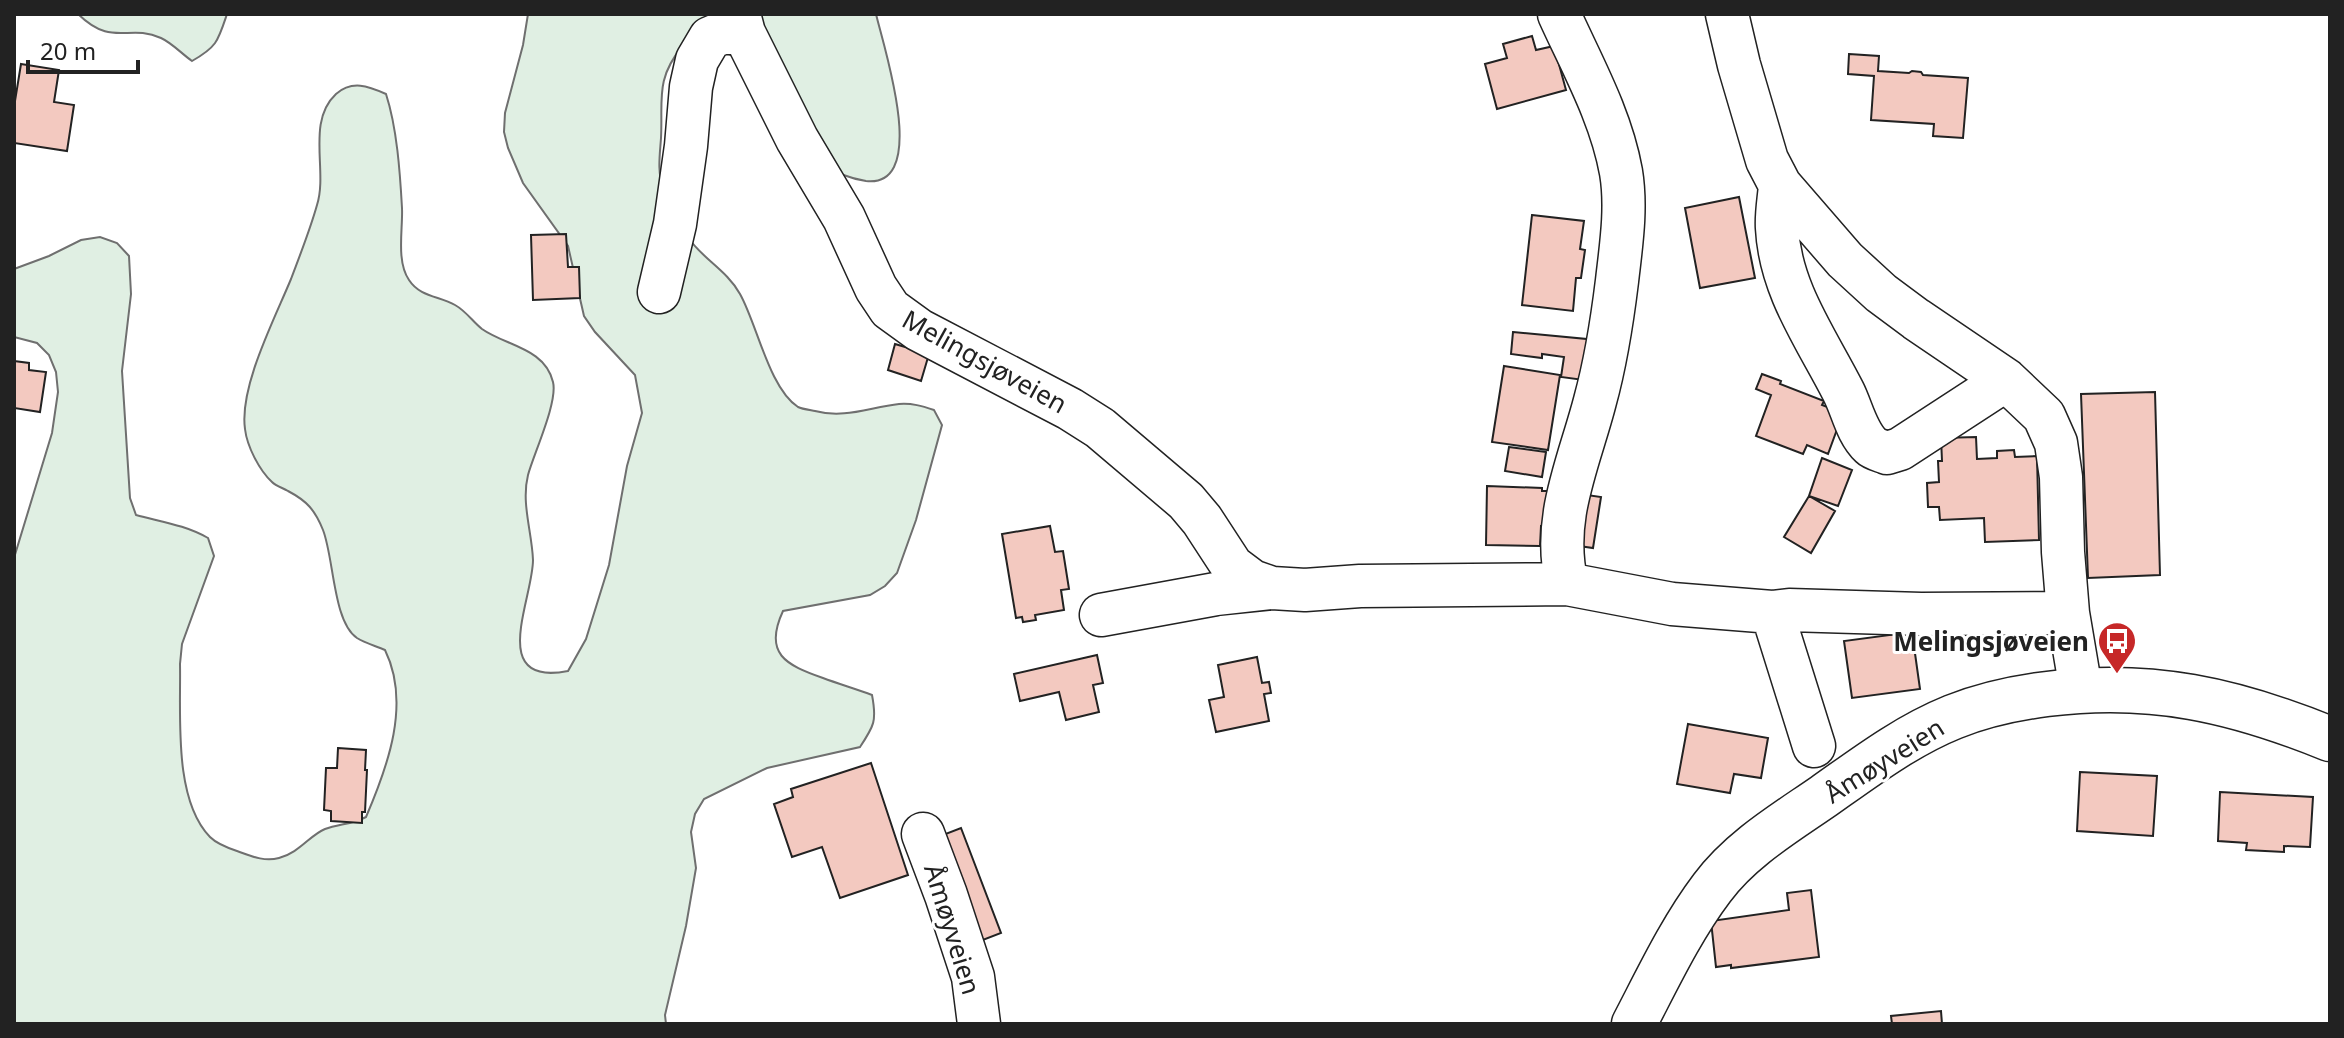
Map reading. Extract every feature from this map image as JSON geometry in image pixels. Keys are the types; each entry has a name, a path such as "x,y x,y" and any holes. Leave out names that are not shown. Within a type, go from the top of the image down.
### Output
{"main road":[{"name":"Åmøyveien","path":"1634,1024 1665,964 1712,887 1731,865 1760,841 1876,760 1953,717 2018,699 2081,690 2155,691 2193,696 2262,714 2330,739"}],"street":[{"path":"1559,14 1600,102 1615,147 1623,198 1622,239 1608,348 1564,502 1562,526 1567,584"},
{"path":"1727,14 1767,160 1780,185 1845,260 1881,293 2006,380 2044,416 2056,443 2061,477 2068,613 2081,690"},
{"name":"Melingsjøveien","path":"659,292 675,224 697,60 710,38 742,24 797,139 844,218 876,288 890,309 919,330 1070,409 1100,428 1186,501 1232,566 1252,581 1272,588"},
{"path":"1780,185 1777,227 1782,263 1791,292 1871,447 1887,453 1900,449 2006,380"},
{"name":"Melingsjøveien","path":"1101,615 1216,594 1272,588 1305,590 1360,586 1567,584 1672,604 1772,612 2068,613"},
{"path":"1772,612 1814,746"},
{"name":"Åmøyveien","path":"923,834 973,977 979,1024"}],"green space":[{"path":"78,14 227,14 216,42 192,61 161,38 139,33 111,33 90,24"},
{"path":"528,14 876,14 893,82 900,139 896,162 885,177 866,181 825,166 738,61 724,52 695,47 682,47 664,80 659,162 663,187 677,218 693,244 740,294 771,371 788,398 800,408 826,413 847,413 899,404 917,405 934,410 942,425 916,520 897,573 885,586 870,595 783,611 777,626 777,648 789,662 810,673 872,695 874,717 868,734 860,747 767,768 704,799 695,814 691,832 696,868 665,1015 666,1024 14,1024 14,558 52,433 58,392 56,372 49,355 37,343 14,337 14,269 81,240 100,237 117,243 129,256 131,294 122,371 130,498 136,515 182,527 208,538 214,556 182,644 180,664 182,755 190,801 198,821 219,844 268,859 293,852 325,829 366,817 394,734 396,691 393,670 385,650 357,638 349,630 335,588 327,542 310,507 272,482 254,457 245,429 247,393 317,205 320,192 320,132 327,105 336,94 348,87 366,87 386,94 399,165 401,254 409,280 424,293 459,307 482,329 533,355 549,371 553,382 549,414 526,486 533,560 520,636 521,653 528,666 543,672 568,671 586,639 609,565 627,466 642,413 635,375 584,316 568,246 523,183 508,148 504,132 505,113"}],"building":[{"path":"1532,36 1536,50 1554,46 1566,90 1497,109 1485,64 1507,58 1503,44"},
{"path":"1849,54 1879,56 1878,71 1912,71 1923,75 1968,78 1963,138 1933,136 1934,124 1871,120 1874,76 1848,74"},
{"path":"21,64 59,70 54,102 74,105 67,151 14,143 14,107"},
{"path":"1739,197 1755,278 1700,288 1685,208"},
{"path":"1532,215 1584,221 1580,249 1585,250 1581,278 1576,278 1573,311 1522,305"},
{"path":"566,234 568,267 579,267 580,298 533,300 531,235"},
{"path":"1513,332 1597,340 1591,381 1561,377 1564,357 1511,354"},
{"path":"895,344 929,354 921,381 888,370"},
{"path":"14,361 29,363 29,370 46,372 40,412 14,408"},
{"path":"1504,366 1560,375 1548,450 1492,442"},
{"path":"1762,374 1824,401 1822,405 1843,413 1828,454 1807,445 1803,454 1756,436 1771,395 1756,389"},
{"path":"2155,392 2160,575 2088,578 2081,394"},
{"path":"1976,437 1977,459 1997,458 1997,451 2014,450 2015,457 2037,456 2039,540 1985,542 1984,518 1940,520 1939,507 1928,507 1927,483 1939,482 1941,438"},
{"path":"1509,447 1546,452 1542,477 1505,471"},
{"path":"1822,458 1852,470 1838,506 1809,496"},
{"path":"1487,486 1551,491 1551,526 1541,526 1540,546 1486,545"},
{"path":"1580,494 1601,497 1593,548 1572,545"},
{"path":"1809,496 1835,511 1811,553 1784,537"},
{"path":"1050,526 1055,552 1063,551 1069,589 1061,590 1064,610 1035,615 1036,620 1023,622 1022,617 1016,618 1002,534"},
{"path":"1912,632 1920,689 1852,698 1844,641"},
{"path":"1097,655 1103,683 1093,685 1099,712 1066,720 1059,692 1020,701 1014,674"},
{"path":"1257,657 1262,683 1269,682 1271,693 1264,694 1269,721 1216,732 1209,700 1224,697 1218,665"},
{"path":"1688,724 1768,738 1761,778 1734,774 1730,793 1677,784"},
{"path":"338,748 366,750 362,823 331,821 331,811 324,810 326,768 337,768"},
{"path":"871,763 908,875 840,898 822,847 792,857 774,804 793,797 791,789"},
{"path":"2080,772 2157,776 2153,836 2077,831"},
{"path":"2220,792 2313,797 2310,847 2284,846 2284,852 2246,850 2247,843 2218,841"},
{"path":"961,828 1001,933 975,943 935,838"},
{"path":"1811,890 1819,957 1731,968 1731,965 1716,967 1711,921 1789,910 1787,893"},
{"path":"1941,1011 1942,1024 1892,1024 1891,1016"}],"place":[{"name":"Melingsjøveien","path":"2117,675"}]}
